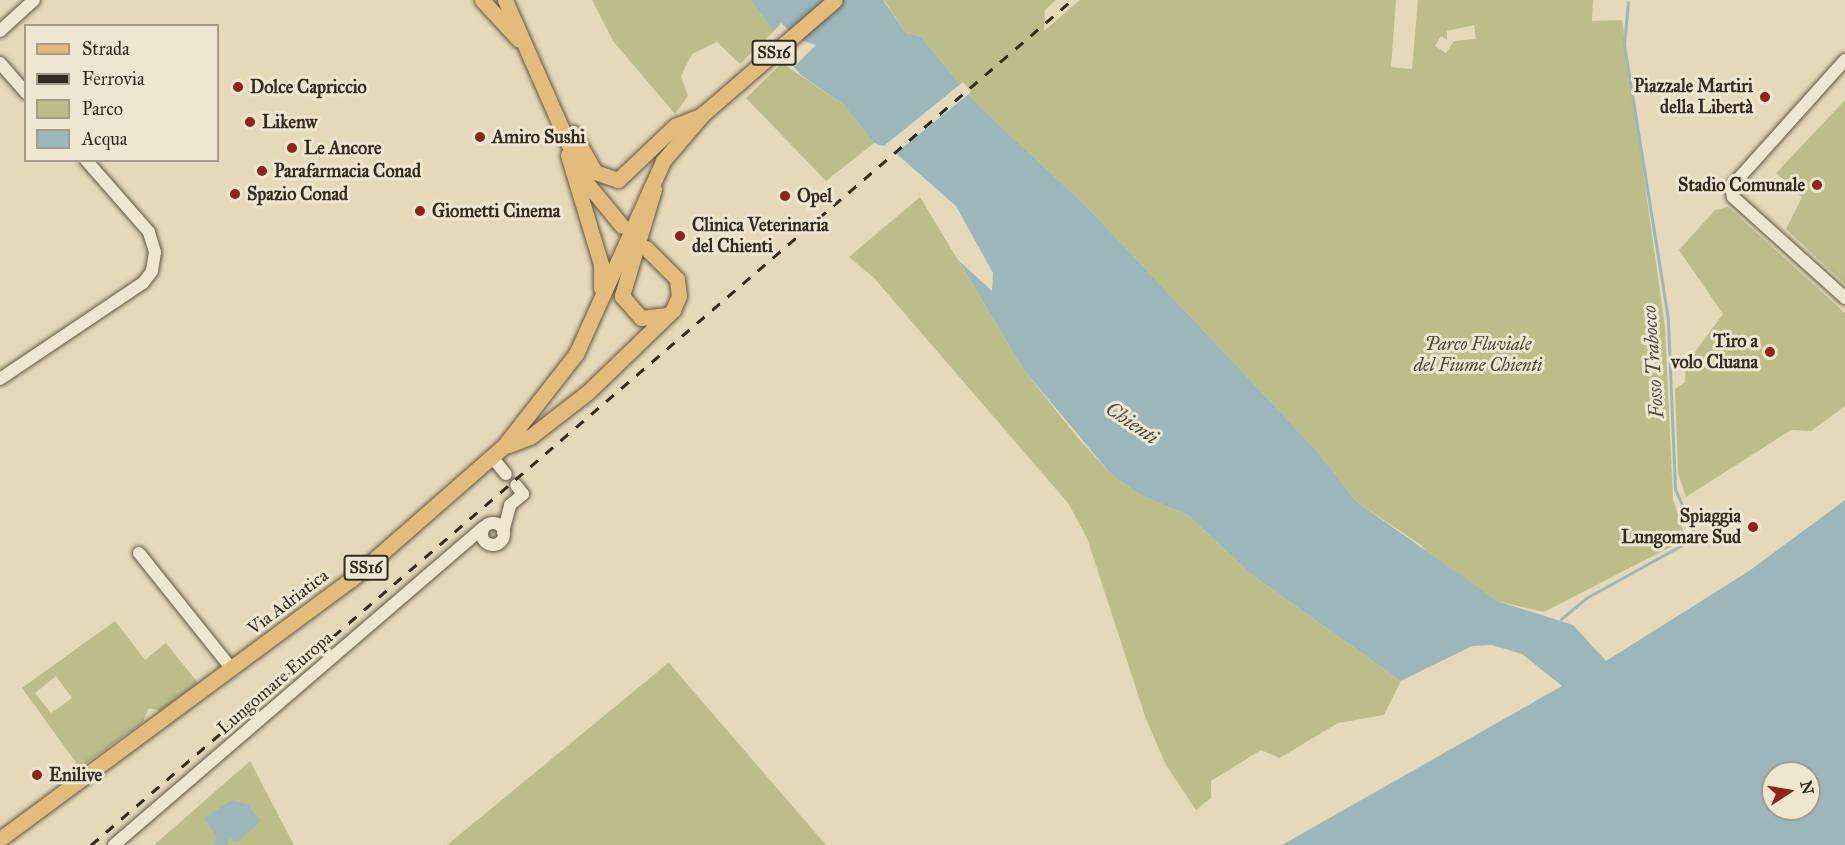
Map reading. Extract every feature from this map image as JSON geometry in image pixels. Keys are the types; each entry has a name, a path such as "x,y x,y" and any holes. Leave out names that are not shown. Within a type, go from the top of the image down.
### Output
{"main road":[{"path":"482,0 528,51"},
{"path":"505,0 591,192 622,226"},
{"name":"SS16","path":"600,300 655,174 708,110 835,0"},
{"path":"559,121 575,135 595,172 613,180 633,171 675,126 708,110"},
{"path":"568,141 574,186 601,264 600,300"},
{"path":"655,174 649,212 622,296 641,318 668,314"},
{"path":"498,452 530,437 588,392 668,314 678,300 679,283 646,248"},
{"name":"Via Adriatica","path":"0,839 352,579 498,452 561,379 600,300"}],"street":[{"path":"0,31 34,0"},
{"path":"1845,60 1732,183 1734,196 1845,298"},
{"path":"0,63 24,91"},
{"path":"0,379 143,284 152,271 155,252 149,232 88,162"},
{"path":"498,452 506,474"},
{"path":"459,548 499,543 510,505 519,489"},
{"path":"486,543 483,528 496,523 503,532"},
{"name":"Lungomare Europa","path":"114,845 483,528"},
{"path":"140,553 231,668"}],"green space":[{"path":"592,0 750,0 774,31 740,64 717,42 692,54 681,76 688,96 675,114 613,41"},
{"name":"Parco Fluviale del Fiume Chienti","path":"884,0 1056,0 1045,10 1044,31 1080,0 1396,0 1391,67 1412,69 1418,0 1593,0 1592,21 1622,20 1665,327 1673,499 1686,539 1544,612 1497,601 1435,561 1421,545 1357,502 1315,449 1089,209 976,103 920,36 906,33","holes":["1474,25 1476,39 1454,41 1446,53 1435,46 1441,36 1447,40 1447,31"]},
{"path":"782,63 843,104 874,143 826,181 746,98"},
{"name":"Stadio Comunale","path":"1845,100 1845,284 1786,229 1802,197 1776,173"},
{"path":"920,197 1024,370 1078,438 1110,473 1137,493 1189,516 1251,574 1401,681 1384,715 1338,723 1280,758 1261,750 1211,781 1211,798 1196,810 1166,765 1146,719 1087,538 1068,503 874,278 849,257"},
{"name":"Tiro a volo Cluana","path":"1728,207 1845,313 1845,406 1811,431 1791,430 1686,497 1678,473 1675,389 1685,382 1686,364 1723,314 1679,250 1715,210"},
{"path":"115,621 145,660 166,643 198,683 160,711 149,708 143,722 80,768 22,688","holes":["56,676 72,698 51,713 35,693"]},
{"path":"669,663 826,845 447,845 667,664"},
{"path":"250,761 294,845 154,845"}],"water":[{"name":"Chienti","path":"750,0 883,0 906,33 920,36 976,103 1089,209 1315,449 1357,502 1497,601 1573,625 1606,661 1749,571 1845,500 1845,845 1282,845 1562,686 1522,654 1492,645 1472,646 1401,681 1251,574 1189,516 1137,493 1110,473 1024,370 958,260 992,291 993,273 956,206 890,148 874,143 843,104 801,75 794,67 816,45 800,40 781,23 774,31"},
{"path":"232,800 247,804 261,821 236,843 230,838 227,845 213,845 217,837 204,818"}],"pier":[{"path":"963,82 971,92 891,157 883,147"}],"waterway":[{"name":"Fosso Trabocco","path":"1561,619 1586,598 1691,540 1694,532 1675,489 1668,319 1624,45 1628,2"}],"railway":[{"path":"91,845 1072,0"}],"place":[{"name":"Dolce Capriccio","path":"238,87"},
{"name":"Piazzale Martiri della Libertà","path":"1765,97"},
{"name":"Likenw","path":"250,122"},
{"name":"Amiro Sushi","path":"480,137"},
{"name":"Le Ancore","path":"292,148"},
{"name":"Parafarmacia Conad","path":"262,171"},
{"name":"Stadio Comunale","path":"1817,185"},
{"name":"Spazio Conad","path":"235,194"},
{"name":"Opel","path":"785,196"},
{"name":"Giometti Cinema","path":"420,211"},
{"name":"Clinica Veterinaria del Chienti","path":"680,236"},
{"name":"Tiro a volo Cluana","path":"1770,352"},
{"name":"Spiaggia Lungomare Sud","path":"1753,527"},
{"name":"Enilive","path":"37,775"}]}
